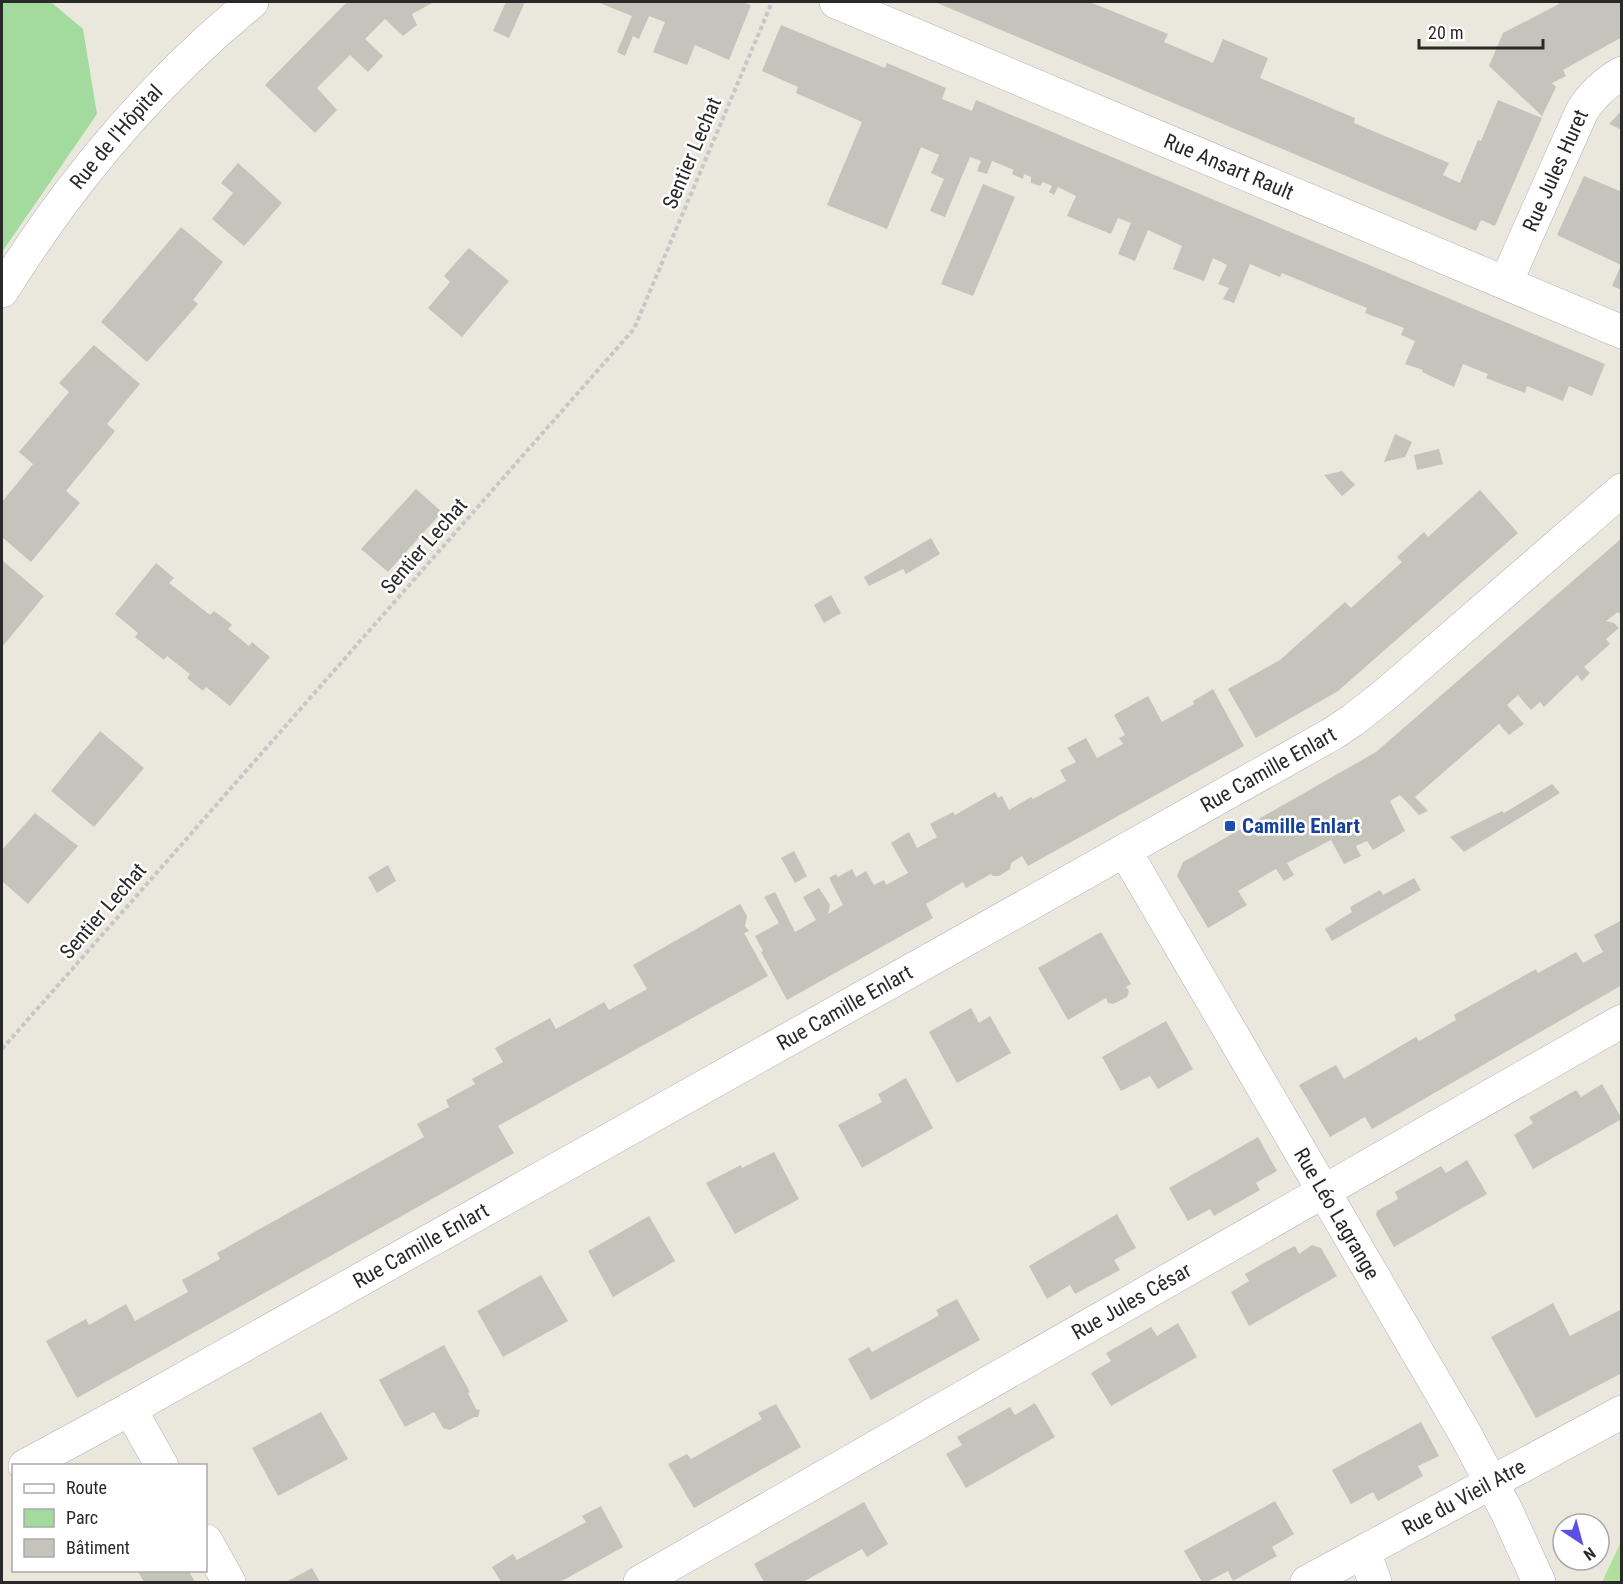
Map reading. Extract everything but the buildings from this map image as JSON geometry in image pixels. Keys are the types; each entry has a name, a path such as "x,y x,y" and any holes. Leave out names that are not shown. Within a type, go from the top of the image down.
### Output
{"street":[{"name":"Rue de l'Hôpital","path":"2,291 83,175 133,114 188,59 252,2"},
{"name":"Rue Ansart Rault","path":"836,2 1622,332"},
{"name":"Rue Jules Huret","path":"1506,282 1582,111 1601,88 1622,73"},
{"name":"Rue Camille Enlart","path":"29,1464 1125,851 1353,720 1622,490"},
{"name":"Rue Léo Lagrange","path":"1125,851 1464,1430 1539,1582"},
{"name":"Rue Jules César","path":"640,1582 1622,1022"},
{"path":"130,1408 161,1464"},
{"name":"Rue du Vieil Atre","path":"1307,1582 1622,1412"},
{"path":"207,1543 229,1582"},
{"path":"1364,1552 1375,1582"}],"path":[{"name":"Sentier Lechat","path":"2,1049 634,329 772,2"}],"green space":[{"path":"2,2 51,2 83,29 97,114 2,252"},
{"path":"1621,1542 1621,1582 1602,1582 1607,1572 1611,1572 1611,1563"}],"place":[{"name":"Camille Enlart","path":"1230,826"}]}
